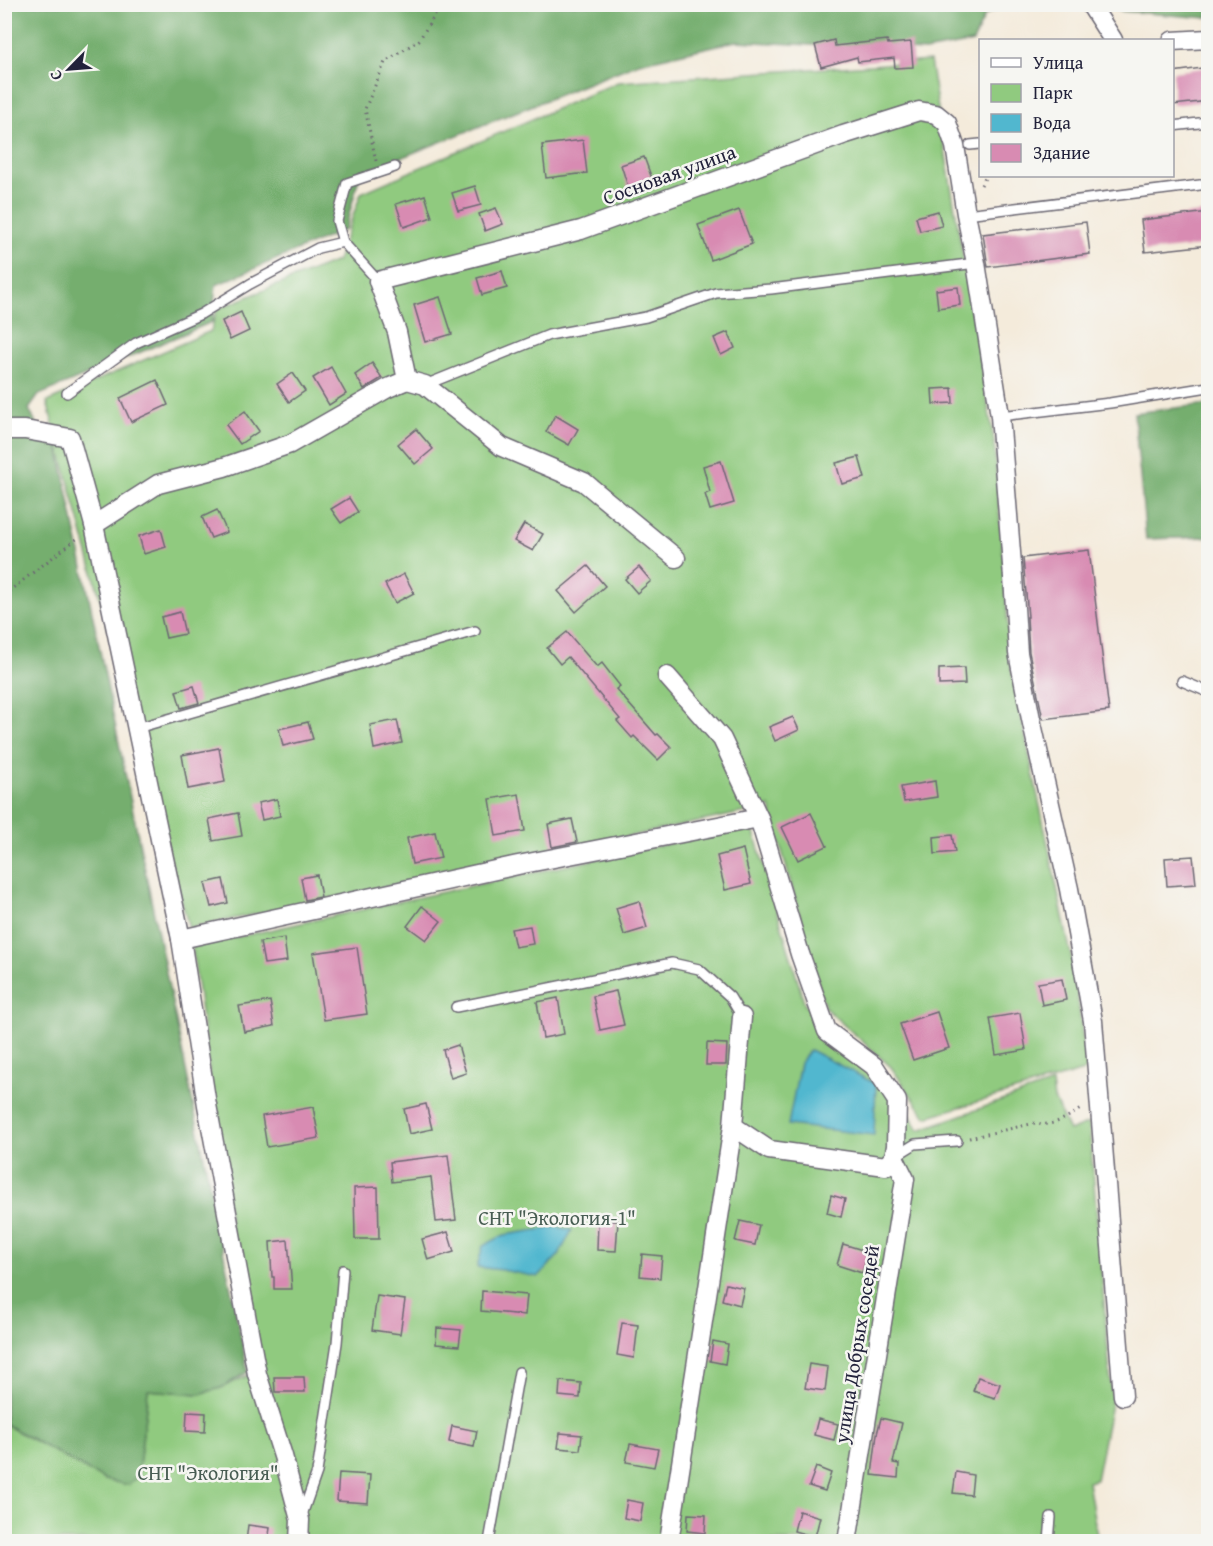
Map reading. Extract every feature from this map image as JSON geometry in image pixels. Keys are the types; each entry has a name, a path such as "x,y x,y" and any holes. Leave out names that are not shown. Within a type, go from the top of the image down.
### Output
{"street":[{"path":"1090,4 1112,39"},
{"path":"1174,41 1209,39"},
{"name":"Сосновая улица","path":"378,281 581,230 843,135 919,111 936,114 947,123 962,146 966,214 1000,416 1018,653 1069,889 1093,1021 1123,1396"},
{"path":"378,281 396,332 407,380"},
{"path":"94,525 158,484 224,467 290,444 388,388 407,380 425,385 502,447 584,482 676,558"},
{"path":"4,430 25,430 70,438 94,525 181,939 207,1105 257,1374 300,1520 299,1542"},
{"path":"667,676 722,739 759,818 826,1031 874,1066 897,1101 896,1146 894,1157 886,1166 769,1150 732,1126"},
{"path":"181,939 507,868 759,818"},
{"path":"669,1542 732,1126 742,1017"},
{"name":"улица Добрых соседей","path":"847,1542 905,1179 894,1157"}],"lane":[{"path":"1174,126 1209,122"},
{"path":"962,146 979,144"},
{"path":"378,281 343,242 337,221 347,183 395,167"},
{"path":"966,214 1209,184"},
{"path":"67,393 136,343 201,314 250,284 318,248 343,242"},
{"path":"425,385 549,335 646,317 716,293 771,289 976,263"},
{"path":"1000,416 1110,403 1209,387"},
{"path":"137,728 475,631"},
{"path":"1182,681 1209,692"},
{"path":"456,1007 672,963 699,969 730,997 742,1017"},
{"path":"894,1157 915,1144 957,1141"},
{"path":"300,1520 317,1472 337,1342 343,1270"},
{"path":"489,1542 519,1372"},
{"path":"1049,1542 1051,1517"}],"path":[{"path":"378,172 365,109 385,62 419,40 442,4"},
{"path":"4,595 94,525"},
{"path":"957,1141 1064,1120 1099,1098"}],"green space":[{"path":"5,5 1006,5 985,15 973,42 925,51 736,41 639,63 360,174 345,230 216,285 212,322 39,395 29,409 41,435 58,446 248,1372 221,1388 199,1394 148,1390 138,1475 129,1485 105,1480 5,1424"},
{"path":"1109,5 1208,5 1208,18 1120,11"},
{"path":"930,61 994,441 1011,668 1074,969 1087,1070 926,1117 891,1067 825,1008 770,807 189,928 47,402 211,331 217,309 337,261 361,193 618,82"},
{"path":"1208,404 1208,537 1146,539 1134,413"},
{"name":"СНТ \"Экология-1\"","path":"752,826 805,1005 876,1060 919,1130 1052,1083 1054,1099 1069,1131 1089,1123 1112,1399 1096,1480 1088,1482 1098,1541 5,1541 4,1424 105,1480 138,1475 148,1390 199,1394 221,1388 251,1374 192,947"}],"water":[{"path":"810,1050 876,1084 874,1135 788,1125 800,1063"},
{"path":"558,1227 572,1230 559,1255 538,1277 477,1267 483,1246 504,1235"}],"building":[{"path":"834,40 835,46 887,40 888,44 911,42 913,67 895,68 894,58 858,62 857,57 821,67 815,45"},
{"path":"1209,67 1209,101 1174,105 1174,72"},
{"path":"583,140 587,173 546,178 542,145"},
{"path":"644,157 654,184 630,193 621,165"},
{"path":"475,186 481,205 458,211 452,193"},
{"path":"425,195 432,217 404,227 396,204"},
{"path":"496,208 503,224 485,231 479,214"},
{"path":"739,210 752,244 711,260 698,225"},
{"path":"938,211 942,226 920,231 916,217"},
{"path":"1209,212 1209,245 1145,252 1141,220"},
{"path":"1086,222 1090,254 988,267 983,234"},
{"path":"502,271 507,288 482,295 477,278"},
{"path":"958,287 960,305 938,308 936,290"},
{"path":"440,297 452,334 425,342 414,305"},
{"path":"241,312 249,331 230,340 222,321"},
{"path":"728,332 735,348 721,355 714,338"},
{"path":"372,363 382,378 364,389 355,375"},
{"path":"331,367 346,394 329,405 313,378"},
{"path":"293,373 305,391 289,402 277,384"},
{"path":"157,380 168,405 131,422 120,398"},
{"path":"952,388 953,403 933,404 932,389"},
{"path":"245,411 259,431 240,444 226,425"},
{"path":"555,415 578,429 569,445 546,432"},
{"path":"416,429 433,449 415,464 398,444"},
{"path":"859,457 865,478 842,484 836,463"},
{"path":"721,461 734,503 710,510 705,494 710,492 703,466"},
{"path":"349,498 358,512 341,523 331,509"},
{"path":"217,510 227,532 211,538 202,517"},
{"path":"524,524 543,534 533,551 514,541"},
{"path":"161,529 166,547 144,554 139,536"},
{"path":"1089,550 1109,711 1043,719 1029,652 1023,558"},
{"path":"588,566 605,586 576,612 558,591"},
{"path":"639,567 651,581 637,593 625,579"},
{"path":"404,574 414,593 395,603 385,584"},
{"path":"180,612 185,634 166,638 161,617"},
{"path":"567,632 597,667 602,663 620,686 616,689 656,735 658,734 671,747 658,760 634,736 632,738 617,721 620,719 568,657 560,664 547,648"},
{"path":"964,668 965,684 939,685 939,669"},
{"path":"194,686 199,703 181,708 176,691"},
{"path":"793,717 799,730 775,741 769,727"},
{"path":"397,720 402,743 374,749 370,725"},
{"path":"308,722 313,739 283,746 279,729"},
{"path":"219,748 225,782 188,789 182,755"},
{"path":"935,781 937,797 904,802 901,787"},
{"path":"519,794 525,831 496,836 490,799"},
{"path":"277,799 280,816 262,820 258,803"},
{"path":"238,813 242,836 213,841 209,819"},
{"path":"811,813 827,846 798,860 782,827"},
{"path":"572,819 577,842 552,847 548,824"},
{"path":"435,832 441,858 412,864 407,838"},
{"path":"952,835 955,852 935,854 934,837"},
{"path":"743,849 751,884 725,890 717,856"},
{"path":"1193,856 1196,884 1167,886 1165,858"},
{"path":"317,875 321,897 305,900 301,878"},
{"path":"223,879 228,903 211,907 205,883"},
{"path":"639,901 647,928 624,935 616,908"},
{"path":"422,906 441,921 426,940 407,926"},
{"path":"530,926 533,944 515,947 511,929"},
{"path":"284,938 287,961 264,964 260,942"},
{"path":"357,947 367,1014 324,1020 313,953"},
{"path":"1062,979 1066,1000 1042,1005 1038,983"},
{"path":"616,991 624,1025 600,1030 593,996"},
{"path":"558,998 564,1034 543,1038 537,1002"},
{"path":"270,1001 274,1026 244,1032 239,1006"},
{"path":"937,1012 949,1048 913,1060 900,1024"},
{"path":"1020,1013 1026,1050 996,1055 990,1018"},
{"path":"707,1043 727,1044 726,1065 706,1065"},
{"path":"458,1045 466,1073 451,1078 443,1050"},
{"path":"426,1104 432,1129 409,1134 404,1109"},
{"path":"313,1107 319,1138 267,1147 262,1116"},
{"path":"448,1155 456,1220 436,1222 431,1177 392,1182 390,1162"},
{"path":"378,1187 379,1239 355,1239 354,1188"},
{"path":"831,1195 845,1199 841,1217 827,1213"},
{"path":"598,1220 618,1221 616,1251 597,1250"},
{"path":"740,1221 759,1225 755,1245 735,1241"},
{"path":"448,1232 454,1252 428,1260 422,1239"},
{"path":"288,1240 292,1289 274,1289 270,1242"},
{"path":"843,1244 869,1252 862,1273 837,1265"},
{"path":"642,1254 662,1256 660,1278 640,1276"},
{"path":"726,1284 744,1288 740,1305 722,1300"},
{"path":"482,1291 527,1295 525,1315 481,1311"},
{"path":"377,1296 405,1300 400,1334 372,1330"},
{"path":"622,1323 638,1325 634,1358 617,1355"},
{"path":"437,1328 461,1330 459,1346 436,1344"},
{"path":"713,1341 728,1344 725,1364 710,1361"},
{"path":"809,1364 828,1367 825,1391 805,1388"},
{"path":"274,1377 304,1377 305,1392 275,1392"},
{"path":"978,1377 1000,1384 995,1398 973,1391"},
{"path":"560,1381 581,1383 580,1398 559,1396"},
{"path":"187,1412 206,1413 205,1432 186,1431"},
{"path":"881,1418 902,1423 893,1463 899,1464 898,1478 872,1475"},
{"path":"818,1419 838,1424 834,1440 814,1435"},
{"path":"452,1426 477,1431 474,1447 449,1442"},
{"path":"560,1433 582,1435 580,1450 558,1448"},
{"path":"630,1444 658,1449 654,1467 626,1462"},
{"path":"816,1467 831,1473 825,1491 809,1486"},
{"path":"956,1472 973,1475 971,1495 953,1493"},
{"path":"339,1473 370,1475 368,1503 337,1501"},
{"path":"627,1500 643,1503 640,1521 624,1518"},
{"path":"799,1511 820,1517 815,1537 794,1531"},
{"path":"688,1514 706,1515 705,1533 687,1531"},
{"path":"248,1525 270,1528 268,1542 246,1542"}],"park label":[{"name":"СНТ \"Экология\"","path":"208,1472"}]}
